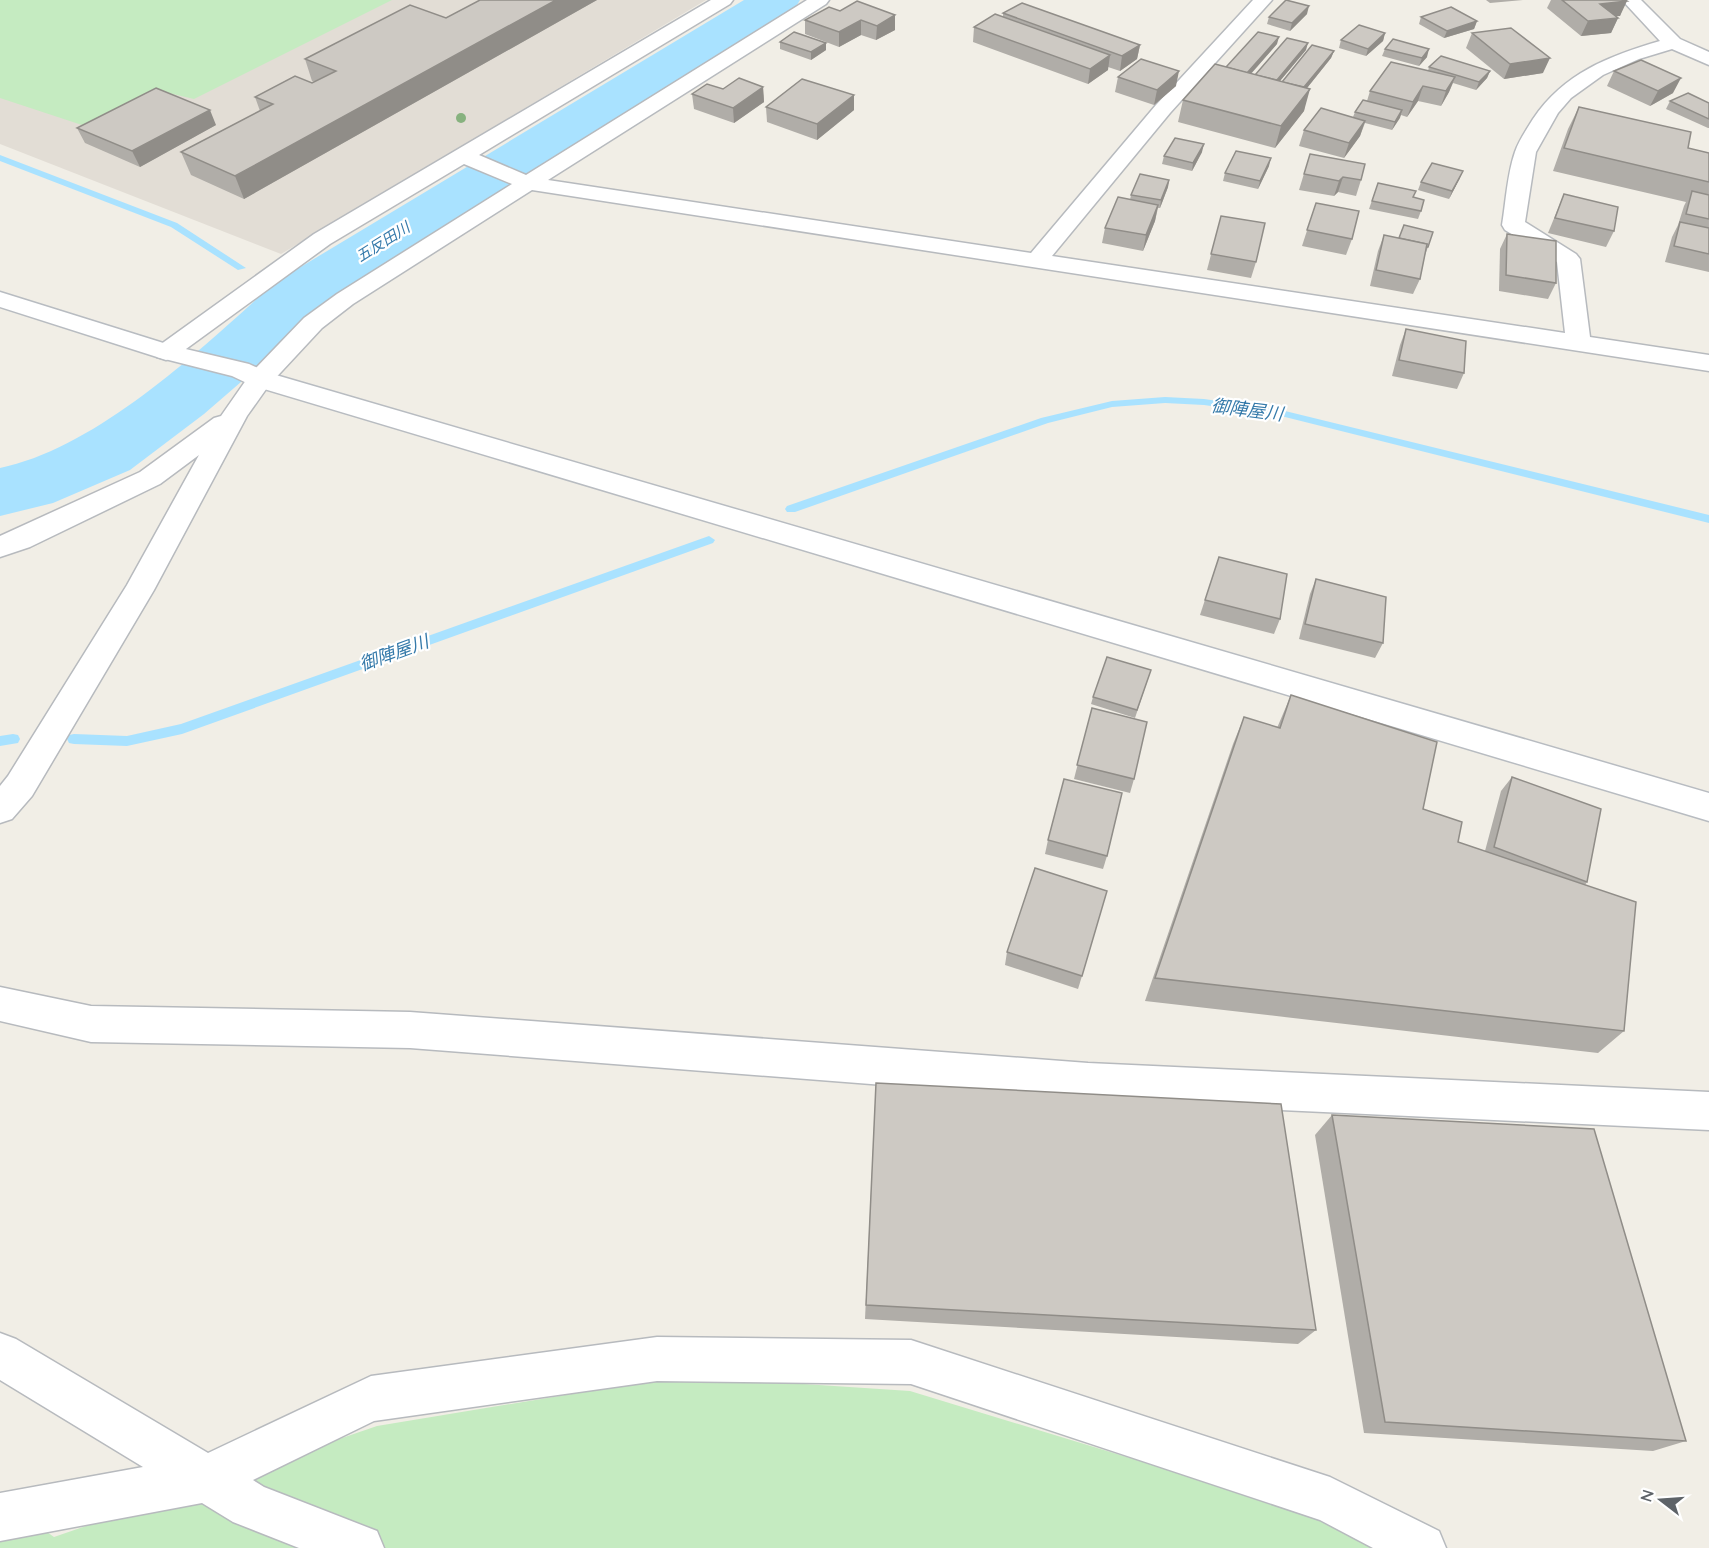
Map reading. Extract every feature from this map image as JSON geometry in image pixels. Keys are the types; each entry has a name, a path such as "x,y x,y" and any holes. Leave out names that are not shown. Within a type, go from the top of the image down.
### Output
{"street":[{"path":"166,351 322,239 470,159 724,0"},
{"path":"0,809 20,786 139,591 235,414 250,375 345,300 522,180 820,0"},
{"path":"1035,262 1163,109 1263,0"},
{"path":"1631,0 1673,44 1709,58"},
{"path":"1578,342 1568,260 1513,225 1526,150 1545,116 1566,90 1585,76 1622,58 1673,44"},
{"path":"470,159 522,180 1035,262 1709,363"},
{"path":"0,299 166,351 194,357 1709,807"},
{"path":"0,547 20,540 150,478 235,414"},
{"path":"0,1004 91,1024 410,1030 1088,1082 1709,1111"},
{"path":"0,1355 250,1505 360,1548"},
{"path":"0,1516 205,1479 371,1399 657,1359 911,1362 1330,1500 1422,1548"}],"shaded area":[{"path":"0,0 706,0 281,254 0,144"}],"green space":[{"path":"0,0 392,0 194,99 160,91 88,127 0,98"},
{"path":"680,1376 910,1391 1340,1522 1382,1548 0,1548 0,1499 54,1537 377,1426"}],"building":[{"path":"480,0 556,0 235,176 181,152 273,104 255,97 295,76 312,83 336,71 305,59 410,5 446,18"},
{"path":"1286,0 1309,6 1292,23 1269,17"},
{"path":"1562,0 1627,1 1600,4 1618,18 1588,21"},
{"path":"857,1 895,15 877,26 861,20 839,32 805,20 829,7 840,11"},
{"path":"1022,3 1140,45 1122,56 1003,13"},
{"path":"1451,7 1477,21 1447,31 1421,17"},
{"path":"995,14 1110,55 1090,69 974,27"},
{"path":"1359,25 1385,33 1368,49 1341,40"},
{"path":"1511,28 1550,58 1510,64 1472,33"},
{"path":"794,32 826,43 811,52 780,42"},
{"path":"1258,32 1279,37 1247,73 1226,67"},
{"path":"1287,38 1308,43 1277,80 1255,75"},
{"path":"1393,39 1429,49 1422,58 1385,49"},
{"path":"1312,45 1334,51 1304,87 1282,82"},
{"path":"1441,56 1490,71 1479,82 1429,67"},
{"path":"1141,59 1179,71 1157,90 1118,77"},
{"path":"1641,60 1681,78 1658,91 1614,71"},
{"path":"1391,62 1455,77 1446,91 1423,86 1413,102 1370,91"},
{"path":"1215,64 1310,89 1281,126 1183,100"},
{"path":"739,78 763,87 733,108 692,94 707,84 723,89"},
{"path":"802,79 854,95 817,124 766,107"},
{"path":"156,88 210,110 132,151 77,128"},
{"path":"1688,93 1709,103 1709,119 1670,101"},
{"path":"1363,100 1402,110 1395,122 1355,112"},
{"path":"1579,107 1691,132 1688,148 1709,153 1709,182 1564,148"},
{"path":"1321,108 1365,121 1349,143 1304,130"},
{"path":"1175,138 1204,144 1193,163 1164,156"},
{"path":"1236,151 1271,158 1260,181 1225,173"},
{"path":"1310,154 1365,164 1361,180 1343,177 1339,181 1304,174"},
{"path":"1432,163 1463,171 1452,191 1421,182"},
{"path":"1140,174 1169,180 1161,200 1131,195"},
{"path":"1378,183 1416,191 1413,197 1424,200 1421,211 1372,201"},
{"path":"1692,191 1709,195 1709,219 1686,214"},
{"path":"1564,194 1618,207 1614,231 1555,218"},
{"path":"1118,197 1158,205 1146,235 1105,228"},
{"path":"1316,203 1359,211 1352,239 1307,230"},
{"path":"1221,216 1265,223 1256,262 1211,254"},
{"path":"1680,222 1709,228 1709,254 1674,246"},
{"path":"1404,225 1433,232 1428,247 1426,247 1427,244 1399,238"},
{"path":"1507,234 1556,241 1556,283 1506,275"},
{"path":"1384,235 1427,244 1420,279 1376,270"},
{"path":"1406,329 1466,341 1464,373 1399,360"},
{"path":"1219,557 1287,574 1280,619 1205,600"},
{"path":"1316,579 1386,597 1383,643 1305,624"},
{"path":"1107,657 1151,670 1137,710 1093,697"},
{"path":"1291,695 1437,742 1423,809 1462,822 1458,842 1636,902 1624,1031 1155,978 1244,717 1280,728"},
{"path":"1092,708 1147,722 1134,779 1077,765"},
{"path":"1512,777 1601,809 1587,882 1494,847"},
{"path":"1064,779 1122,793 1107,856 1048,840"},
{"path":"1035,868 1107,891 1082,976 1007,952"},
{"path":"876,1083 1281,1104 1316,1330 866,1305"},
{"path":"1332,1115 1594,1129 1686,1441 1385,1422"}],"waterway":[{"name":"五反田川","path":"0,492 28,486 105,454 180,399 240,349 296,296 777,0"},
{"path":"0,158 174,225 241,268"},
{"name":"御陣屋川","path":"791,509 1045,420 1112,404 1165,400 1204,402 1281,413 1709,519"},
{"name":"御陣屋川","path":"74,739 127,741 182,729 709,540"},
{"name":"御陣屋川","path":"0,741 13,739"}]}
